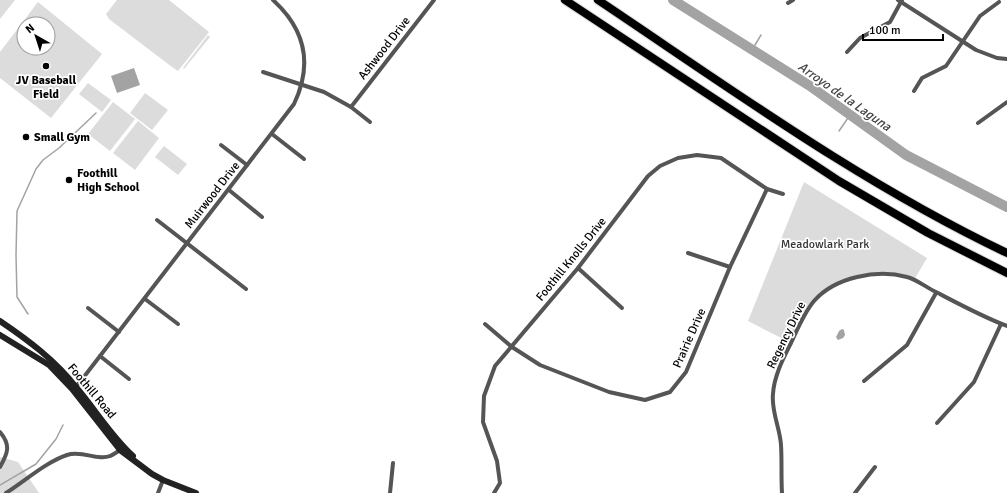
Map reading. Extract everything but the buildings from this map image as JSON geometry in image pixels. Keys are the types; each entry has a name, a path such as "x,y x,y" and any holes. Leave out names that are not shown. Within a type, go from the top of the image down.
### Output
{"highway":[{"path":"566,0 839,181 922,230 1007,273"},
{"path":"598,0 850,168 938,218 1007,253"}],"main road":[{"name":"Foothill Road","path":"0,321 42,352 131,454 163,480"},
{"name":"Foothill Road","path":"0,335 49,365 74,388 120,450 152,474 196,493"}],"street":[{"name":"Muirwood Drive","path":"74,388 145,299 294,104 302,85 305,67 304,54 300,38 289,16 274,0"},
{"name":"Ashwood Drive","path":"351,107 434,0"},
{"path":"788,3 793,0"},
{"path":"847,52 860,38 890,22 900,1 976,50 1007,60"},
{"path":"914,91 922,78 946,66 980,16 999,2"},
{"path":"263,72 324,92 351,107 370,122"},
{"path":"978,124 1007,102"},
{"path":"272,134 304,159"},
{"path":"221,145 248,165"},
{"name":"Foothill Knolls Drive","path":"494,493 500,483 497,461 482,422 484,396 495,366 578,268 648,176 660,166 678,158 697,155 721,158 767,189 783,194"},
{"name":"Prairie Drive","path":"485,324 512,347 540,365 608,392 646,400 670,392 686,372 730,267 767,189"},
{"path":"229,190 262,217"},
{"path":"157,220 246,289"},
{"path":"688,253 730,267"},
{"path":"578,268 622,308"},
{"name":"Regency Drive","path":"782,493 781,444 772,395 776,376 784,357 806,312 815,299 840,282 852,278 878,274 908,277 936,293 1007,326"},
{"path":"864,381 907,345 936,293"},
{"path":"145,299 178,324"},
{"path":"88,308 119,332"},
{"path":"937,423 974,382 1001,324"},
{"path":"100,356 129,379"},
{"path":"0,432 6,439 8,448 0,467"},
{"path":"6,493 49,464 68,454 109,457 120,450"},
{"path":"390,493 393,463"},
{"path":"855,493 875,467"},
{"path":"158,493 163,480"}],"green space":[{"path":"0,0 15,0 0,19"},
{"path":"117,0 169,0 209,32 178,71 109,19 106,14"},
{"name":"JV Baseball Field","path":"38,2 55,16 27,16"},
{"name":"JV Baseball Field","path":"56,17 102,54 51,118 0,78 0,52 16,31 16,56 56,56"},
{"path":"208,35 210,37 184,69 183,68"},
{"path":"88,83 111,100 102,112 79,94"},
{"path":"145,93 168,110 152,130 130,113"},
{"path":"113,102 135,119 110,151 88,134"},
{"path":"138,121 159,138 135,170 113,153"},
{"path":"164,146 187,164 178,175 155,157"},
{"name":"Meadowlark Park","path":"804,182 927,258 914,280 904,276 860,275 836,286 819,298 805,315 791,343 748,321"},
{"path":"0,457 18,462 39,493 0,493"}],"shaded area":[{"path":"134,68 140,85 117,93 111,76"},
{"path":"842,329 844,330 845,335 843,338 838,340 836,337"}],"waterway":[{"name":"Arroyo de la Laguna","path":"673,0 810,86 906,155 1007,207"},
{"path":"752,50 761,35"},
{"path":"28,314 17,297 17,211 36,169 43,160 59,148 96,113"},
{"path":"839,131 850,115"},
{"path":"0,485 36,464 56,439 63,425"}],"place":[{"name":"JV Baseball Field","path":"46,66"},
{"name":"Small Gym","path":"26,137"},
{"name":"Foothill High School","path":"69,180"}]}
